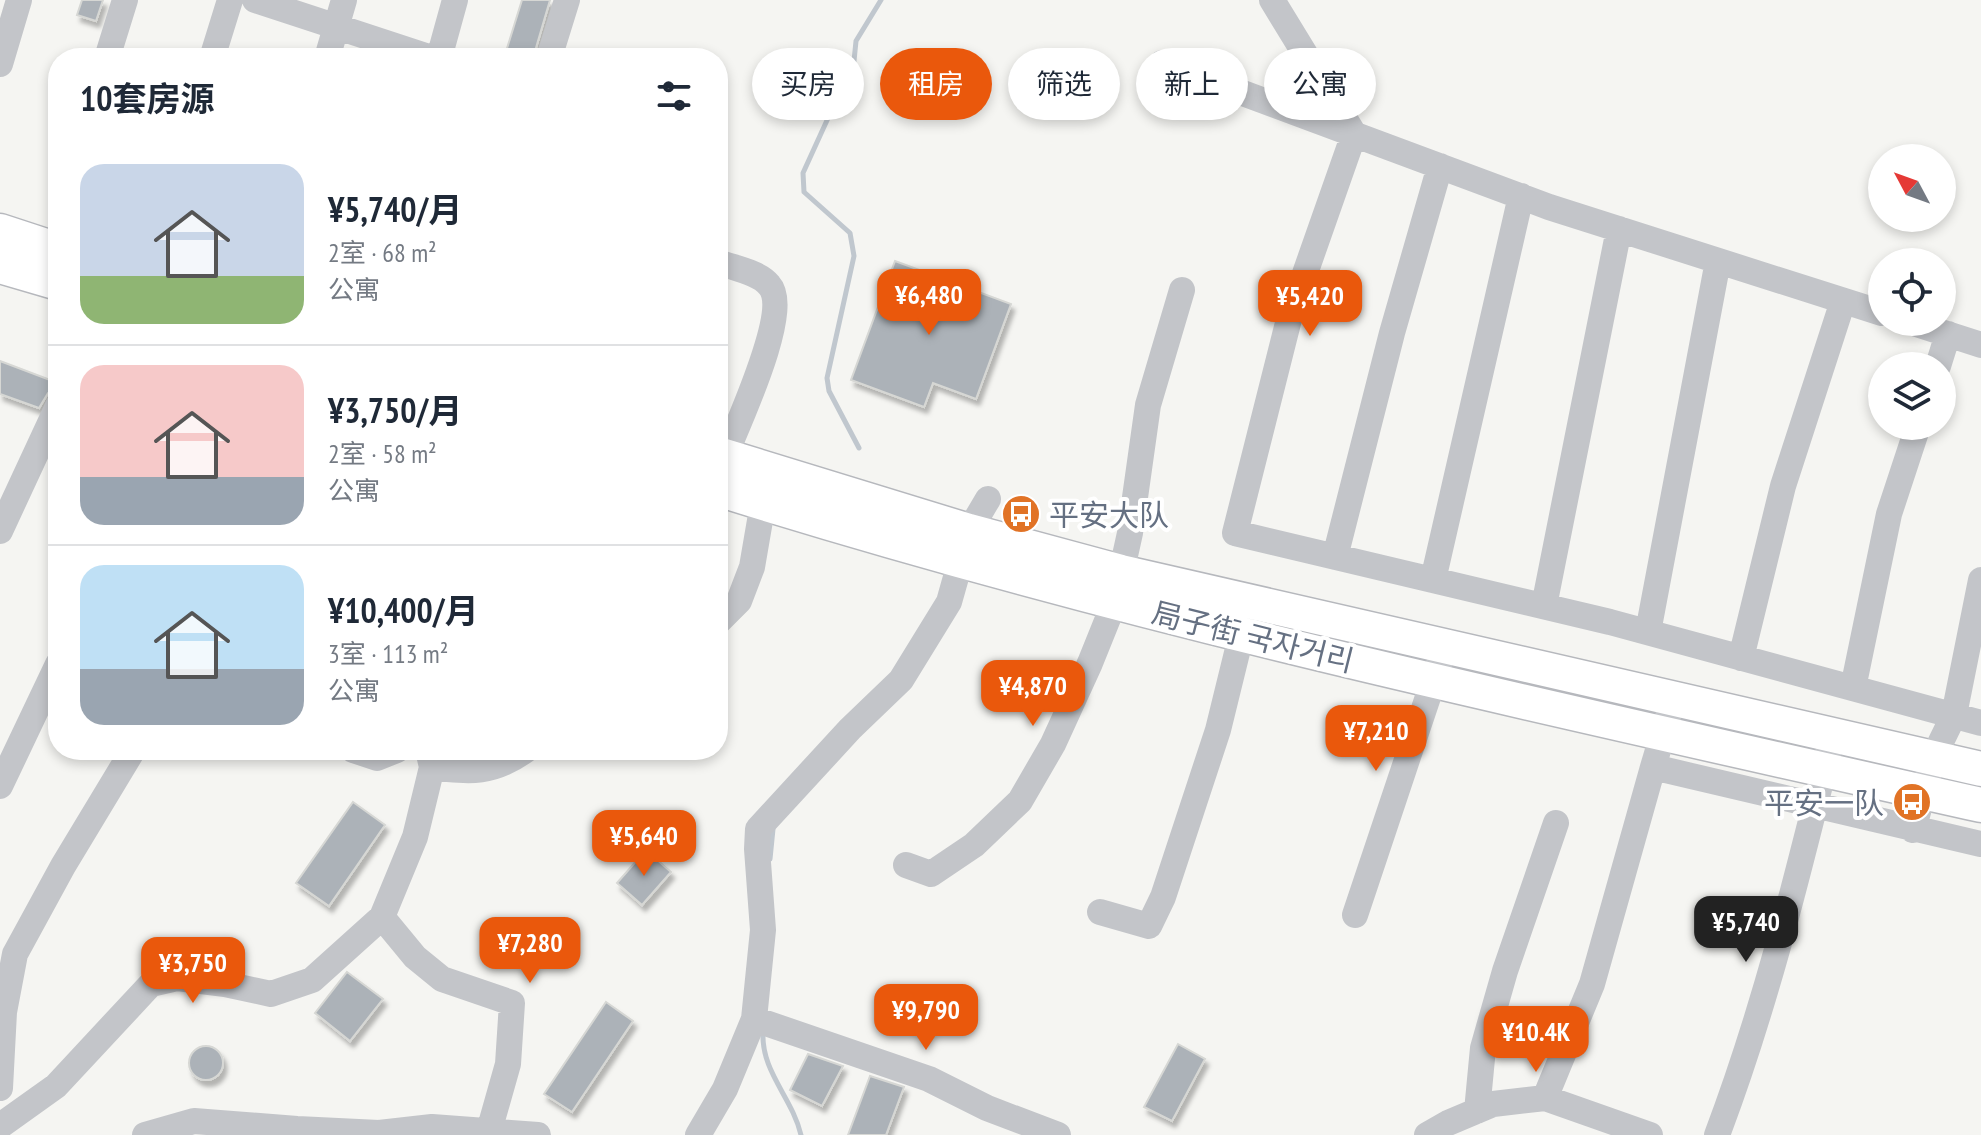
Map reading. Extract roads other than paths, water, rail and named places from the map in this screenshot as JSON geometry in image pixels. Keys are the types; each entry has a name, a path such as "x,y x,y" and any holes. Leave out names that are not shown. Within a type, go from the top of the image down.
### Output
{"main road":[{"path":"0,231 48,247"},
{"path":"2,271 48,281"},
{"name":"局子街 국자거리","path":"728,469 965,546"},
{"name":"局子街 국자거리","path":"728,473 763,503 965,546 1246,617 1433,681 1981,805"},
{"name":"局子街 국자거리","path":"1246,617 1444,646 1981,769"}],"street":[{"path":"0,64 19,0"},
{"path":"110,48 125,0"},
{"path":"215,48 230,0"},
{"path":"255,0 401,48"},
{"path":"330,48 344,0"},
{"path":"442,48 455,0"},
{"path":"552,48 567,0"},
{"path":"1272,0 1354,134"},
{"path":"1248,95 1521,196 1868,309"},
{"path":"1354,134 1289,319 1235,533 1648,632 1981,723"},
{"path":"1335,557 1392,333 1440,166"},
{"path":"1433,580 1521,196"},
{"path":"1544,606 1619,229"},
{"path":"1648,632 1718,261"},
{"path":"728,266 763,279 770,285 777,301 771,337 728,446"},
{"path":"906,865 931,874 974,845 1020,801 1053,744 1118,586 1130,533 1148,405 1182,290"},
{"path":"1741,658 1783,486 1843,301"},
{"path":"1954,336 1981,345"},
{"path":"0,531 48,428"},
{"path":"1853,688 1889,514 1913,440"},
{"path":"698,1135 762,1021 763,930 758,829 901,680 949,602 965,546 988,499"},
{"path":"728,612 739,601 752,567 763,503"},
{"path":"1913,830 1933,758 1954,715 1981,580"},
{"path":"1100,912 1149,926 1163,897 1218,730 1246,617"},
{"path":"1355,915 1444,646"},
{"path":"0,786 48,685"},
{"path":"1545,1098 1592,984 1673,697"},
{"path":"1717,1135 1744,1065 1833,734"},
{"path":"0,1088 3,997 15,954 63,866 127,760"},
{"path":"0,1127 56,1086 151,984 177,978 271,994 312,980 382,917 415,837 430,760"},
{"path":"436,760 475,772 512,760"},
{"path":"1653,767 1981,844"},
{"path":"1477,1111 1483,1048 1505,971 1556,823"},
{"path":"382,917 415,957 442,979 512,1003 508,1064 489,1131"},
{"path":"762,1021 929,1079 987,1108 1058,1135"},
{"path":"1427,1135 1493,1104 1545,1098 1650,1135"},
{"path":"145,1135 194,1121 379,1133 432,1127 538,1135"},
{"path":"0,1127 19,1135"}],"waterway":[{"path":"859,448 829,391 827,378 854,256 850,233 804,192 803,173 854,61 856,41 881,0"},
{"path":"770,859 773,829"},
{"path":"763,1032 767,1060 801,1135"}],"place":[{"name":"平安大队","path":"1021,514"},
{"name":"平安一队","path":"1912,802"}]}
